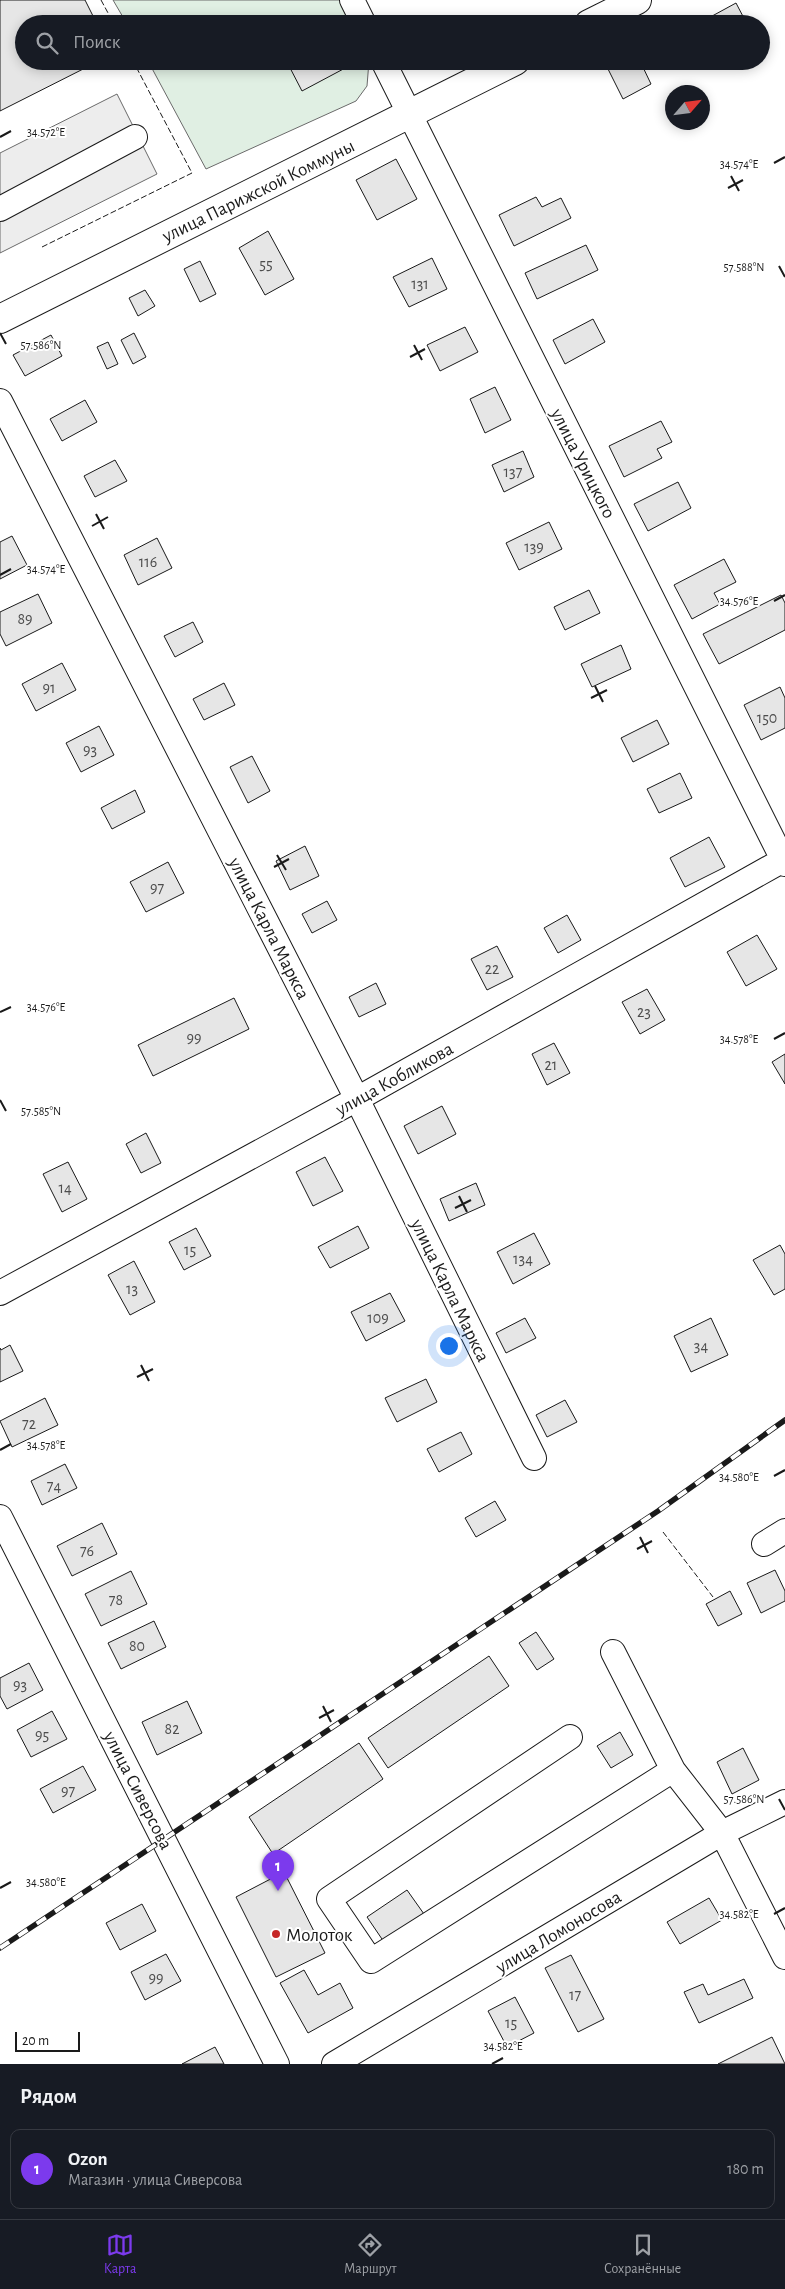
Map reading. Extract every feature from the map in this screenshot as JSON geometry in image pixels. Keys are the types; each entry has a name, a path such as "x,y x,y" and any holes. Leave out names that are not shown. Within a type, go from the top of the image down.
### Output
{"highway":[{"path":"608,15 637,0"},
{"name":"улица Парижской Коммуны","path":"0,318 497,70"}],"street":[{"path":"352,0 360,15"},
{"name":"улица Урицкого","path":"387,70 784,861"},
{"path":"0,208 135,137"},
{"name":"улица Карла Маркса","path":"0,401 357,1099 534,1458"},
{"name":"улица Кобликова","path":"0,1293 357,1099 784,861"},
{"name":"улица Сиверсова","path":"0,1517 277,2064"},
{"path":"764,1544 785,1531"},
{"path":"613,1652 673,1770 722,1834 785,1957"},
{"path":"570,1737 329,1899 371,1961 673,1770"},
{"name":"улица Ломоносова","path":"334,2064 722,1834 785,1802"}],"green space":[{"path":"113,0 341,0 348,15 122,15"},
{"path":"153,70 368,70 367,86 356,101 206,169"}],"shaded area":[{"path":"117,94 157,174 0,253 0,153"}],"building":[{"path":"0,0 85,0 92,15 15,15 15,70 81,70 0,111"},
{"path":"736,3 742,15 714,15"},
{"path":"291,70 341,70 302,91"},
{"path":"608,70 644,70 651,84 623,99"},
{"path":"396,159 417,199 377,220 356,180"},
{"path":"536,197 542,207 561,198 571,218 514,246 499,215"},
{"path":"268,231 294,279 265,295 239,248"},
{"path":"586,245 598,270 537,299 525,273"},
{"path":"432,258 447,289 409,307 393,277"},
{"path":"200,261 216,294 200,302 184,269"},
{"path":"145,290 155,306 138,316 129,298"},
{"path":"593,319 605,342 565,364 553,340"},
{"path":"465,327 478,352 440,371 427,345"},
{"path":"134,333 146,357 133,364 121,340"},
{"path":"51,335 62,356 25,376 13,355"},
{"path":"108,342 118,364 107,369 97,347"},
{"path":"495,387 511,420 485,433 470,399"},
{"path":"85,400 97,422 62,441 50,419"},
{"path":"661,421 672,442 657,449 662,458 624,477 609,446"},
{"path":"523,451 534,477 504,492 492,465"},
{"path":"115,460 127,481 95,497 84,476"},
{"path":"678,482 691,508 648,531 634,504"},
{"path":"549,522 562,549 519,570 506,543"},
{"path":"12,536 27,565 0,579 0,542"},
{"path":"157,538 172,568 138,585 124,555"},
{"path":"724,559 736,582 714,593 720,604 692,619 674,585"},
{"path":"589,590 600,613 565,630 554,607"},
{"path":"38,594 52,623 6,646 0,634 0,612"},
{"path":"781,595 785,603 785,630 719,664 703,634"},
{"path":"193,622 203,642 175,657 164,636"},
{"path":"621,645 631,669 592,687 581,664"},
{"path":"62,663 76,690 36,711 22,684"},
{"path":"224,683 235,705 204,720 193,699"},
{"path":"780,687 785,698 785,728 761,740 744,705"},
{"path":"657,720 669,744 633,762 621,738"},
{"path":"99,726 114,755 81,772 66,743"},
{"path":"252,756 270,791 248,803 230,767"},
{"path":"680,773 692,798 659,813 647,789"},
{"path":"135,790 145,812 112,829 101,808"},
{"path":"709,837 725,867 685,887 670,858"},
{"path":"305,846 319,876 290,890 276,861"},
{"path":"168,862 184,893 146,912 130,882"},
{"path":"327,901 337,920 312,933 302,914"},
{"path":"567,915 581,940 558,953 544,928"},
{"path":"757,935 777,969 746,986 727,952"},
{"path":"497,946 513,977 487,990 471,959"},
{"path":"376,983 386,1004 359,1017 349,997"},
{"path":"647,989 665,1020 640,1034 622,1002"},
{"path":"234,998 249,1029 153,1076 138,1045"},
{"path":"554,1043 570,1073 547,1085 532,1054"},
{"path":"785,1054 785,1084 772,1062"},
{"path":"442,1106 456,1134 418,1154 404,1126"},
{"path":"146,1133 161,1163 141,1173 126,1144"},
{"path":"325,1157 343,1191 313,1206 296,1172"},
{"path":"68,1162 87,1199 62,1212 43,1174"},
{"path":"476,1183 485,1205 449,1221 440,1199"},
{"path":"358,1226 369,1248 330,1268 318,1247"},
{"path":"196,1228 211,1256 184,1270 169,1242"},
{"path":"534,1233 550,1264 513,1284 497,1252"},
{"path":"780,1245 785,1254 785,1289 774,1295 753,1260"},
{"path":"134,1261 155,1302 130,1315 108,1275"},
{"path":"390,1293 405,1321 366,1341 351,1312"},
{"path":"525,1318 536,1338 506,1353 496,1333"},
{"path":"711,1318 728,1355 691,1372 674,1336"},
{"path":"10,1345 23,1371 0,1382 0,1348 1,1350"},
{"path":"426,1379 437,1402 397,1422 385,1398"},
{"path":"45,1398 58,1425 12,1447 0,1421"},
{"path":"565,1400 577,1422 547,1437 536,1415"},
{"path":"461,1432 472,1454 439,1472 427,1449"},
{"path":"65,1464 77,1488 42,1505 31,1481"},
{"path":"495,1501 506,1520 476,1537 465,1518"},
{"path":"102,1523 117,1554 72,1576 57,1546"},
{"path":"775,1570 785,1591 785,1601 761,1613 747,1583"},
{"path":"131,1571 147,1604 101,1626 85,1594"},
{"path":"730,1591 742,1614 718,1626 706,1604"},
{"path":"154,1621 166,1647 121,1669 108,1643"},
{"path":"536,1632 554,1659 537,1670 519,1643"},
{"path":"489,1656 509,1686 388,1768 368,1738"},
{"path":"29,1663 43,1690 7,1709 0,1696 0,1678"},
{"path":"187,1701 202,1733 157,1755 142,1722"},
{"path":"52,1711 67,1739 31,1757 17,1730"},
{"path":"620,1732 633,1755 611,1768 597,1746"},
{"path":"359,1743 383,1779 273,1854 249,1817"},
{"path":"743,1748 759,1780 732,1794 717,1762"},
{"path":"83,1766 96,1790 53,1813 40,1789"},
{"path":"284,1872 325,1953 276,1977 236,1897"},
{"path":"407,1890 424,1914 384,1942 367,1917"},
{"path":"709,1898 722,1920 680,1944 667,1922"},
{"path":"142,1904 156,1931 120,1950 106,1923"},
{"path":"166,1954 181,1981 145,2000 131,1972"},
{"path":"571,1955 604,2019 578,2032 545,1968"},
{"path":"304,1970 318,1995 340,1983 353,2008 308,2033 280,1983"},
{"path":"744,1979 753,1998 699,2023 684,1992 703,1984 708,1995"},
{"path":"515,1997 534,2033 507,2047 488,2011"},
{"path":"772,2037 785,2064 718,2064"},
{"path":"215,2047 224,2064 182,2064"}],"railway":[{"path":"0,1948 658,1511 785,1420"}],"fence":[{"path":"101,0 109,15"},
{"path":"42,247 192,173 138,70"},
{"path":"663,1532 713,1597"}],"place":[{"name":"Ozon","path":"278,1891"},
{"name":"Молоток","path":"276,1934"}]}
